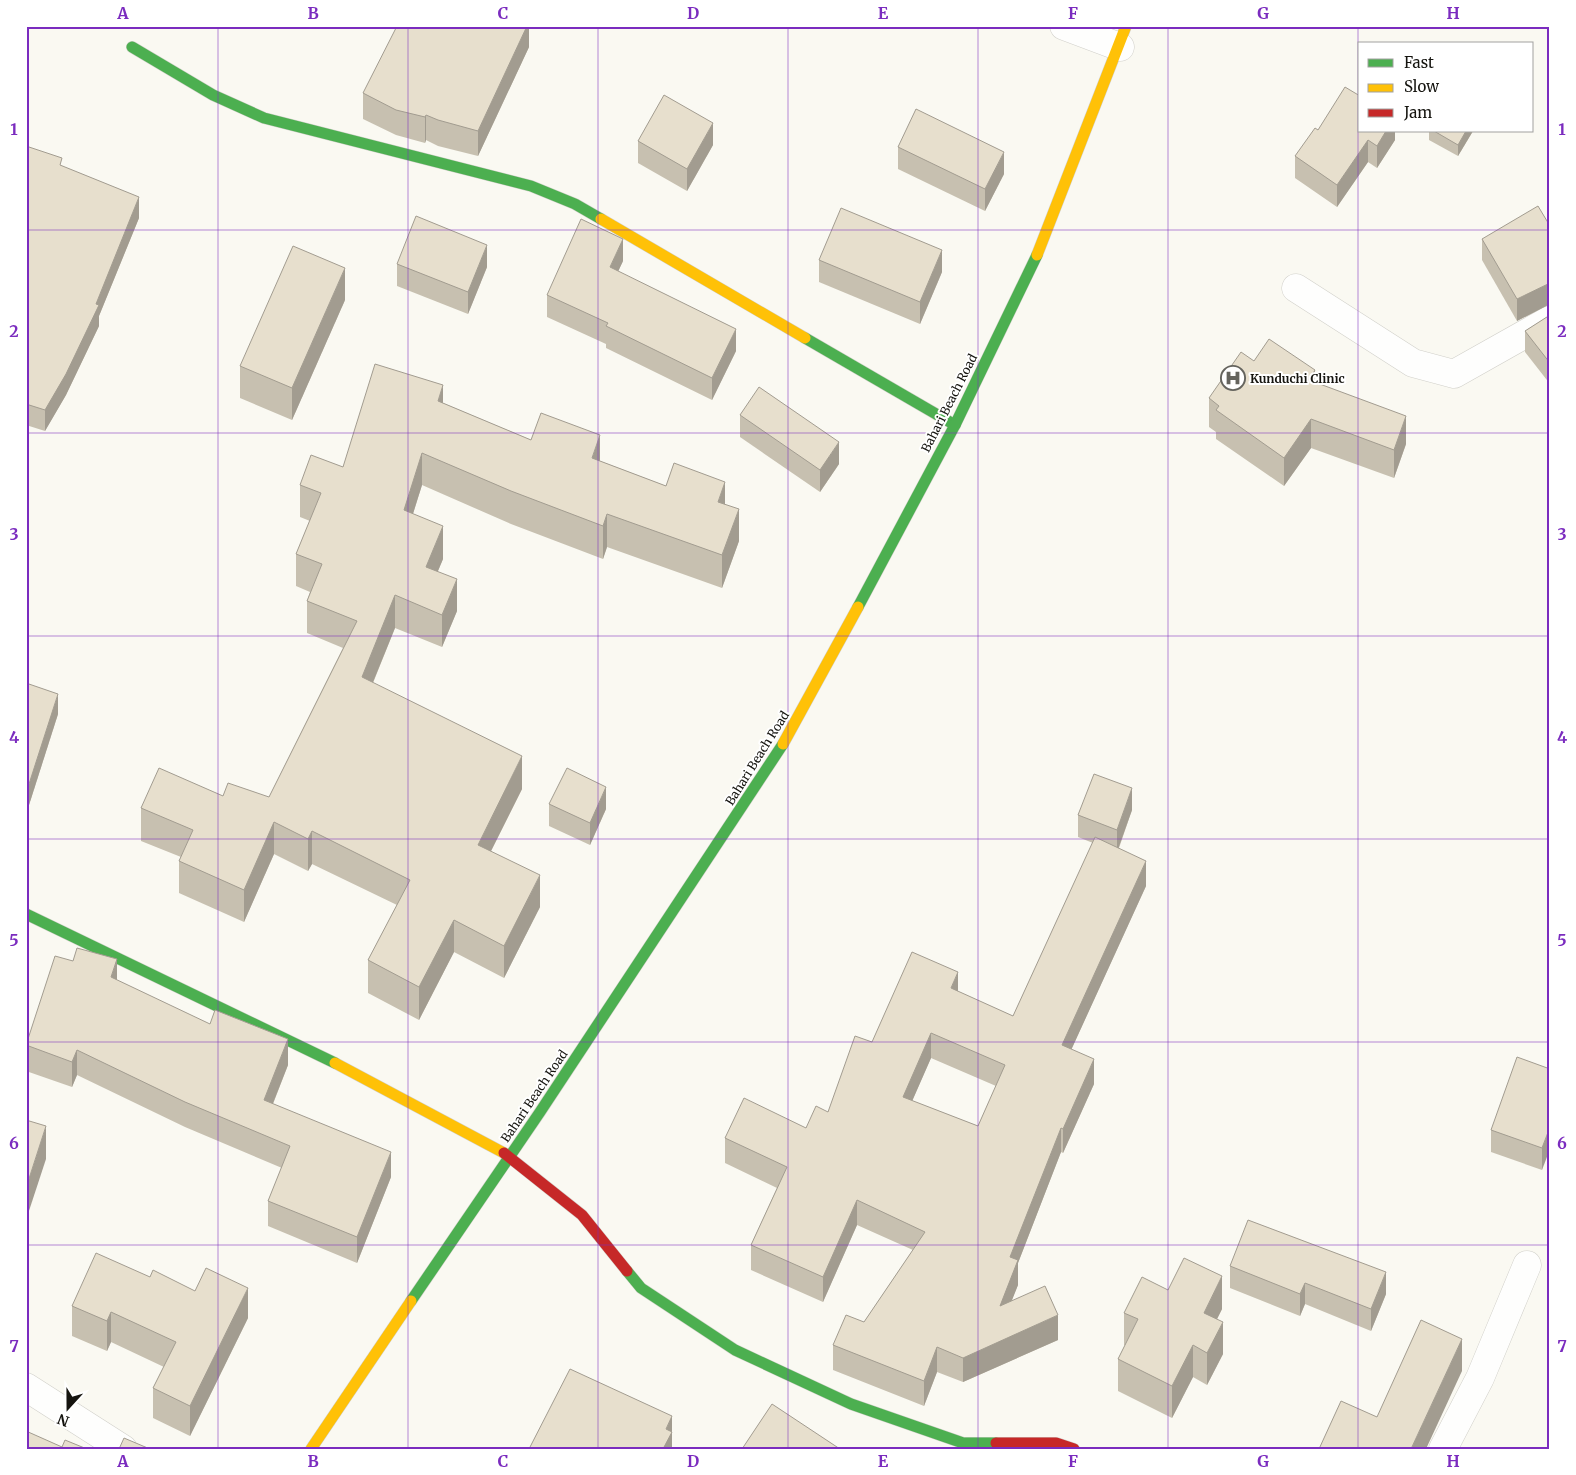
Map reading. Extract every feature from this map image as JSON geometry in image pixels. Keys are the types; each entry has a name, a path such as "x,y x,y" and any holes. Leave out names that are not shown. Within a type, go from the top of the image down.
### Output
{"street":[{"path":"1064,26 1123,36"},
{"name":"Bahari Beach Road","path":"311,1449 788,737 955,425 1034,263 1123,36"},
{"path":"132,47 212,95 255,115 531,186 575,204 955,425"},
{"path":"1296,288 1413,363 1454,374 1550,320"},
{"path":"26,914 321,1055 509,1156 582,1215 641,1288 735,1350 851,1404 963,1443 1056,1443 1074,1449"},
{"path":"1444,1449 1480,1378 1527,1265"},
{"path":"26,1387 123,1449"}],"building":[{"path":"397,26 527,26 478,131 426,115 425,117 396,110 363,93"},
{"path":"1345,87 1358,95 1358,132 1385,132 1377,146 1368,140 1337,185 1295,156 1315,128 1318,130"},
{"path":"664,95 713,123 687,169 638,141"},
{"path":"916,109 1004,152 985,189 898,147"},
{"path":"1436,132 1465,132 1458,145"},
{"path":"26,146 62,158 60,165 139,197 96,304 99,305 66,374 45,410 26,404"},
{"path":"1538,206 1550,226 1550,283 1517,299 1482,239"},
{"path":"841,208 942,250 920,302 819,260"},
{"path":"416,216 487,245 468,292 397,264"},
{"path":"581,219 623,239 610,267 736,329 712,378 606,326 608,323 547,295"},
{"path":"293,246 345,268 292,388 240,366"},
{"path":"1550,315 1550,363 1525,331"},
{"path":"1269,339 1315,370 1309,380 1406,416 1394,450 1311,419 1284,458 1216,410 1219,406 1209,398 1241,352 1254,361"},
{"path":"375,364 443,385 438,401 531,440 541,413 600,435 592,458 666,486 674,463 725,482 718,502 739,509 722,555 607,514 603,526 511,491 422,453 404,510 443,526 426,567 457,579 442,615 395,595 362,677 522,756 478,845 540,875 504,946 454,920 419,987 368,960 410,880 312,831 308,839 274,822 244,890 179,861 193,830 141,808 159,768 223,796 228,783 269,797 357,621 307,601 322,564 296,554 321,493 300,485 311,455 343,467"},
{"path":"759,387 839,442 820,470 740,415"},
{"path":"26,683 58,694 29,784 26,783"},
{"path":"567,768 606,787 590,823 549,804"},
{"path":"1094,774 1132,788 1117,830 1078,815"},
{"path":"1095,837 1146,861 1062,1045 1094,1059 1063,1129 1061,1128 1010,1257 1018,1260 1000,1306 1045,1286 1058,1315 963,1358 937,1347 924,1381 833,1345 846,1315 864,1322 925,1232 857,1200 823,1277 751,1245 787,1167 725,1138 744,1098 806,1128 816,1106 828,1112 855,1036 872,1042 912,952 958,972 951,988 1013,1016","holes":["931,1033 1005,1065 978,1126 903,1097"]},
{"path":"77,948 117,959 111,977 210,1024 215,1010 288,1039 264,1100 391,1152 357,1237 268,1201 290,1146 185,1102 77,1050 72,1062 26,1045 55,956 73,961"},
{"path":"1517,1057 1550,1069 1550,1127 1542,1148 1491,1130"},
{"path":"26,1120 46,1126 26,1188"},
{"path":"1248,1220 1386,1272 1371,1309 1305,1283 1300,1294 1230,1266"},
{"path":"96,1253 150,1277 153,1270 195,1291 206,1268 248,1288 190,1406 153,1388 176,1342 111,1312 107,1321 72,1306"},
{"path":"1184,1258 1222,1276 1204,1313 1223,1322 1207,1353 1193,1345 1172,1386 1118,1359 1138,1319 1124,1313 1142,1277 1168,1290"},
{"path":"1421,1320 1462,1339 1411,1449 1319,1449 1341,1401 1377,1417"},
{"path":"570,1369 672,1416 666,1429 672,1432 663,1449 529,1449"},
{"path":"772,1404 840,1449 742,1449"},
{"path":"26,1431 62,1447 65,1440 87,1449 26,1449"},
{"path":"124,1438 150,1449 119,1449"}],"traffic: fast":[{"path":"132,47 213,95 264,118 531,186 575,204 601,219"},
{"path":"858,607 955,425 1037,255"},
{"path":"805,338 955,425"},
{"path":"411,1301 540,1112 783,744"},
{"path":"26,914 335,1063"},
{"path":"627,1271 641,1288 735,1350 851,1404 963,1443 996,1443"}],"traffic: slow":[{"path":"1037,255 1126,26"},
{"path":"601,219 805,338"},
{"path":"783,744 858,607"},
{"path":"335,1063 504,1153"},
{"path":"311,1449 411,1301"}],"traffic: jam":[{"path":"504,1153 582,1215 627,1271"},
{"path":"996,1443 1056,1443 1074,1449"}],"place":[{"name":"Kunduchi Clinic","path":"1233,378"}]}
